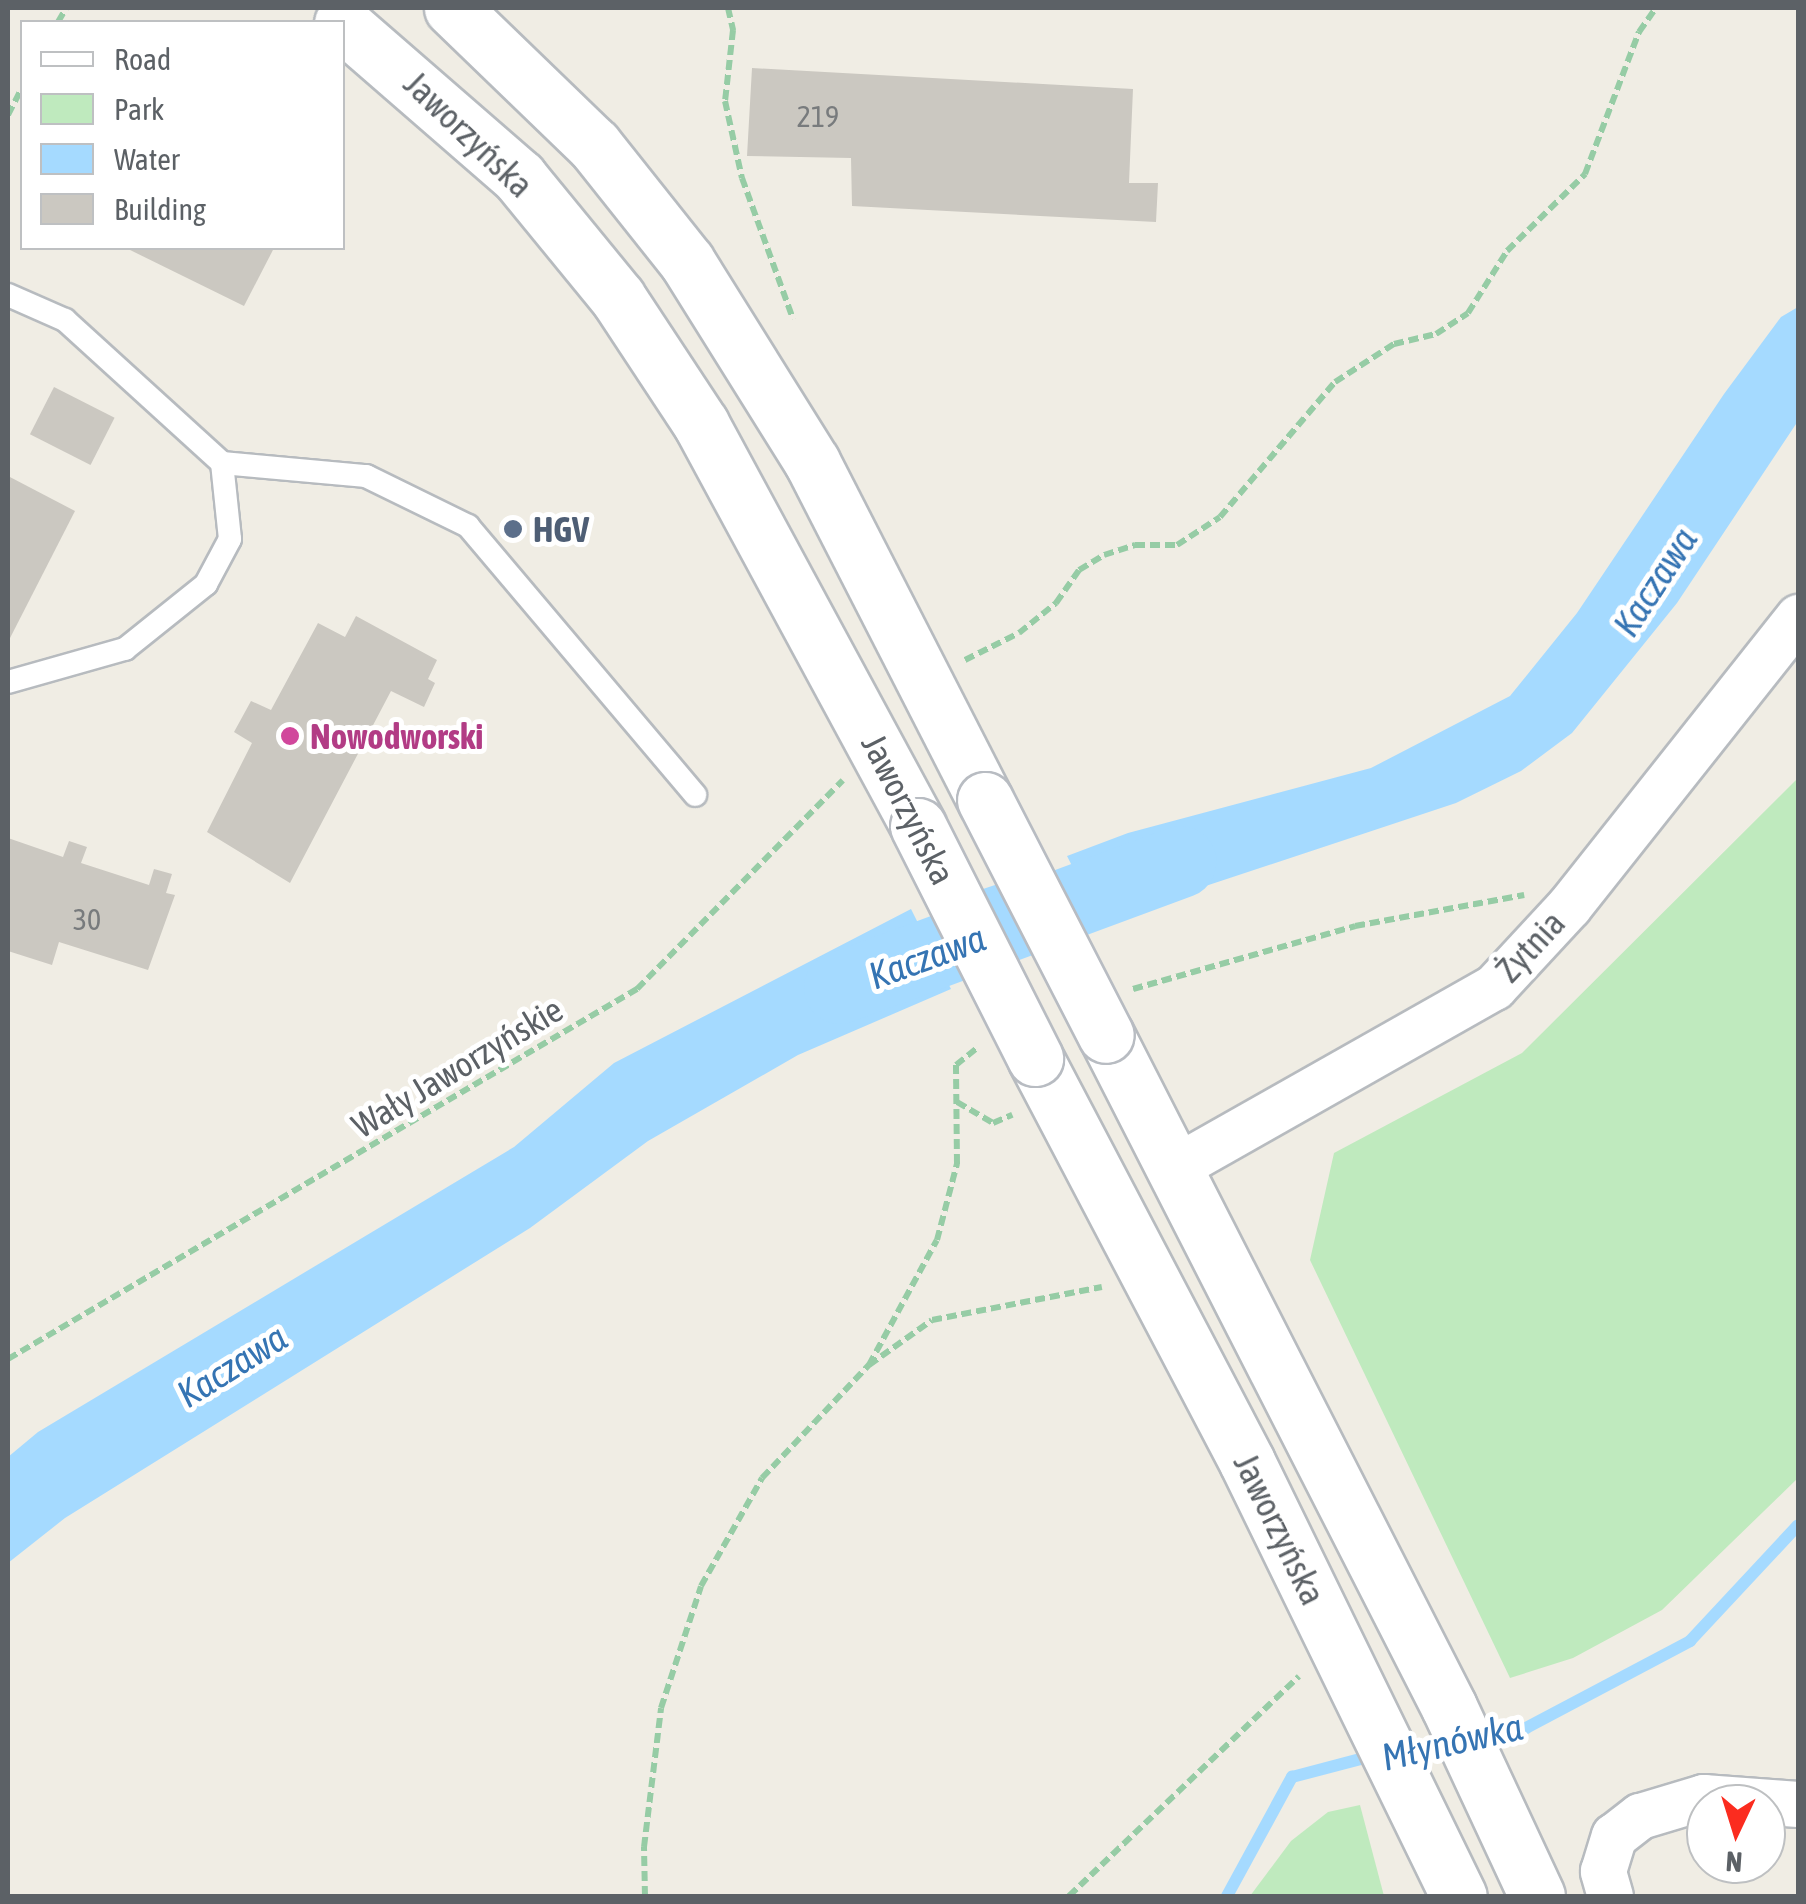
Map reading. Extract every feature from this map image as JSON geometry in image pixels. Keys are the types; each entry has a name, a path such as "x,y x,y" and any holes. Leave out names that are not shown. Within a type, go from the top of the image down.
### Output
{"main road":[{"name":"Jaworzyńska","path":"452,8 594,145 687,262 793,428 1448,1707 1537,1896"},
{"name":"Jaworzyńska","path":"345,26 519,177 618,298 701,424 883,755 1146,1266 1459,1896"}],"street":[{"name":"Żytnia","path":"1172,1169 1494,988 1568,906 1798,618"},
{"path":"1610,1896 1603,1871 1614,1836 1640,1816 1703,1797 1798,1804"}],"lane":[{"path":"8,296 65,320 222,463 232,508 230,539 206,584 126,648 8,682"},
{"path":"222,463 366,476 468,526 695,795"}],"path":[{"path":"728,8 733,30 725,101 742,178 793,319"},
{"path":"924,680 1019,633 1056,604 1079,570 1104,555 1135,545 1177,545 1208,526 1254,482 1336,382 1394,344 1436,334 1468,313 1508,251 1586,174 1639,32 1656,8"},
{"path":"8,116 20,92"},
{"name":"Wały Jaworzyńskie","path":"8,1360 636,988 767,863 830,790 883,755"},
{"path":"1152,982 1355,926 1489,898 1524,894 1568,906"},
{"path":"869,1365 937,1240 957,1164 956,1066"},
{"path":"956,1101 993,1123"},
{"path":"645,1896 644,1847 660,1708 701,1586 762,1478 869,1365 932,1320 1095,1290 1146,1266"},
{"path":"1069,1896 1303,1673"}],"green space":[{"path":"1798,778 1798,1478 1662,1610 1573,1658 1510,1678 1310,1260 1334,1153 1522,1053"},
{"path":"1360,1805 1384,1896 1250,1896 1291,1841 1328,1812"}],"water":[{"path":"1798,307 1798,421 1677,603 1572,733 1521,771 1456,803 1100,921 1067,856 1128,833 1371,768 1510,696 1577,613 1724,394 1781,317"},
{"path":"998,884 1030,944 1010,950 980,890"},
{"path":"911,909 951,989 798,1055 648,1141 530,1228 65,1518 8,1563 8,1457 38,1432 514,1147 614,1063"}],"building":[{"path":"752,68 1133,89 1129,183 1158,183 1156,222 852,206 851,158 747,156"},
{"path":"130,250 273,250 244,306"},
{"path":"54,387 115,418 91,465 30,434"},
{"path":"8,476 75,511 8,642"},
{"path":"356,616 437,660 428,679 435,683 424,707 391,691 290,883 207,832 252,743 234,732 251,701 271,710 318,623 345,637"},
{"path":"8,838 63,857 69,841 87,847 81,863 149,885 154,869 172,874 166,893 175,895 148,970 59,942 52,965 8,951"}],"waterway":[{"name":"Kaczawa","path":"840,988 1180,862"},
{"name":"Młynówka","path":"1479,1737 1526,1728 1690,1641 1798,1525"},
{"name":"Młynówka","path":"1400,1751 1449,1742"},
{"name":"Młynówka","path":"1227,1896 1292,1777 1376,1755"}],"place":[{"name":"HGV","path":"513,529"},
{"name":"Nowodworski","path":"290,736"}]}
